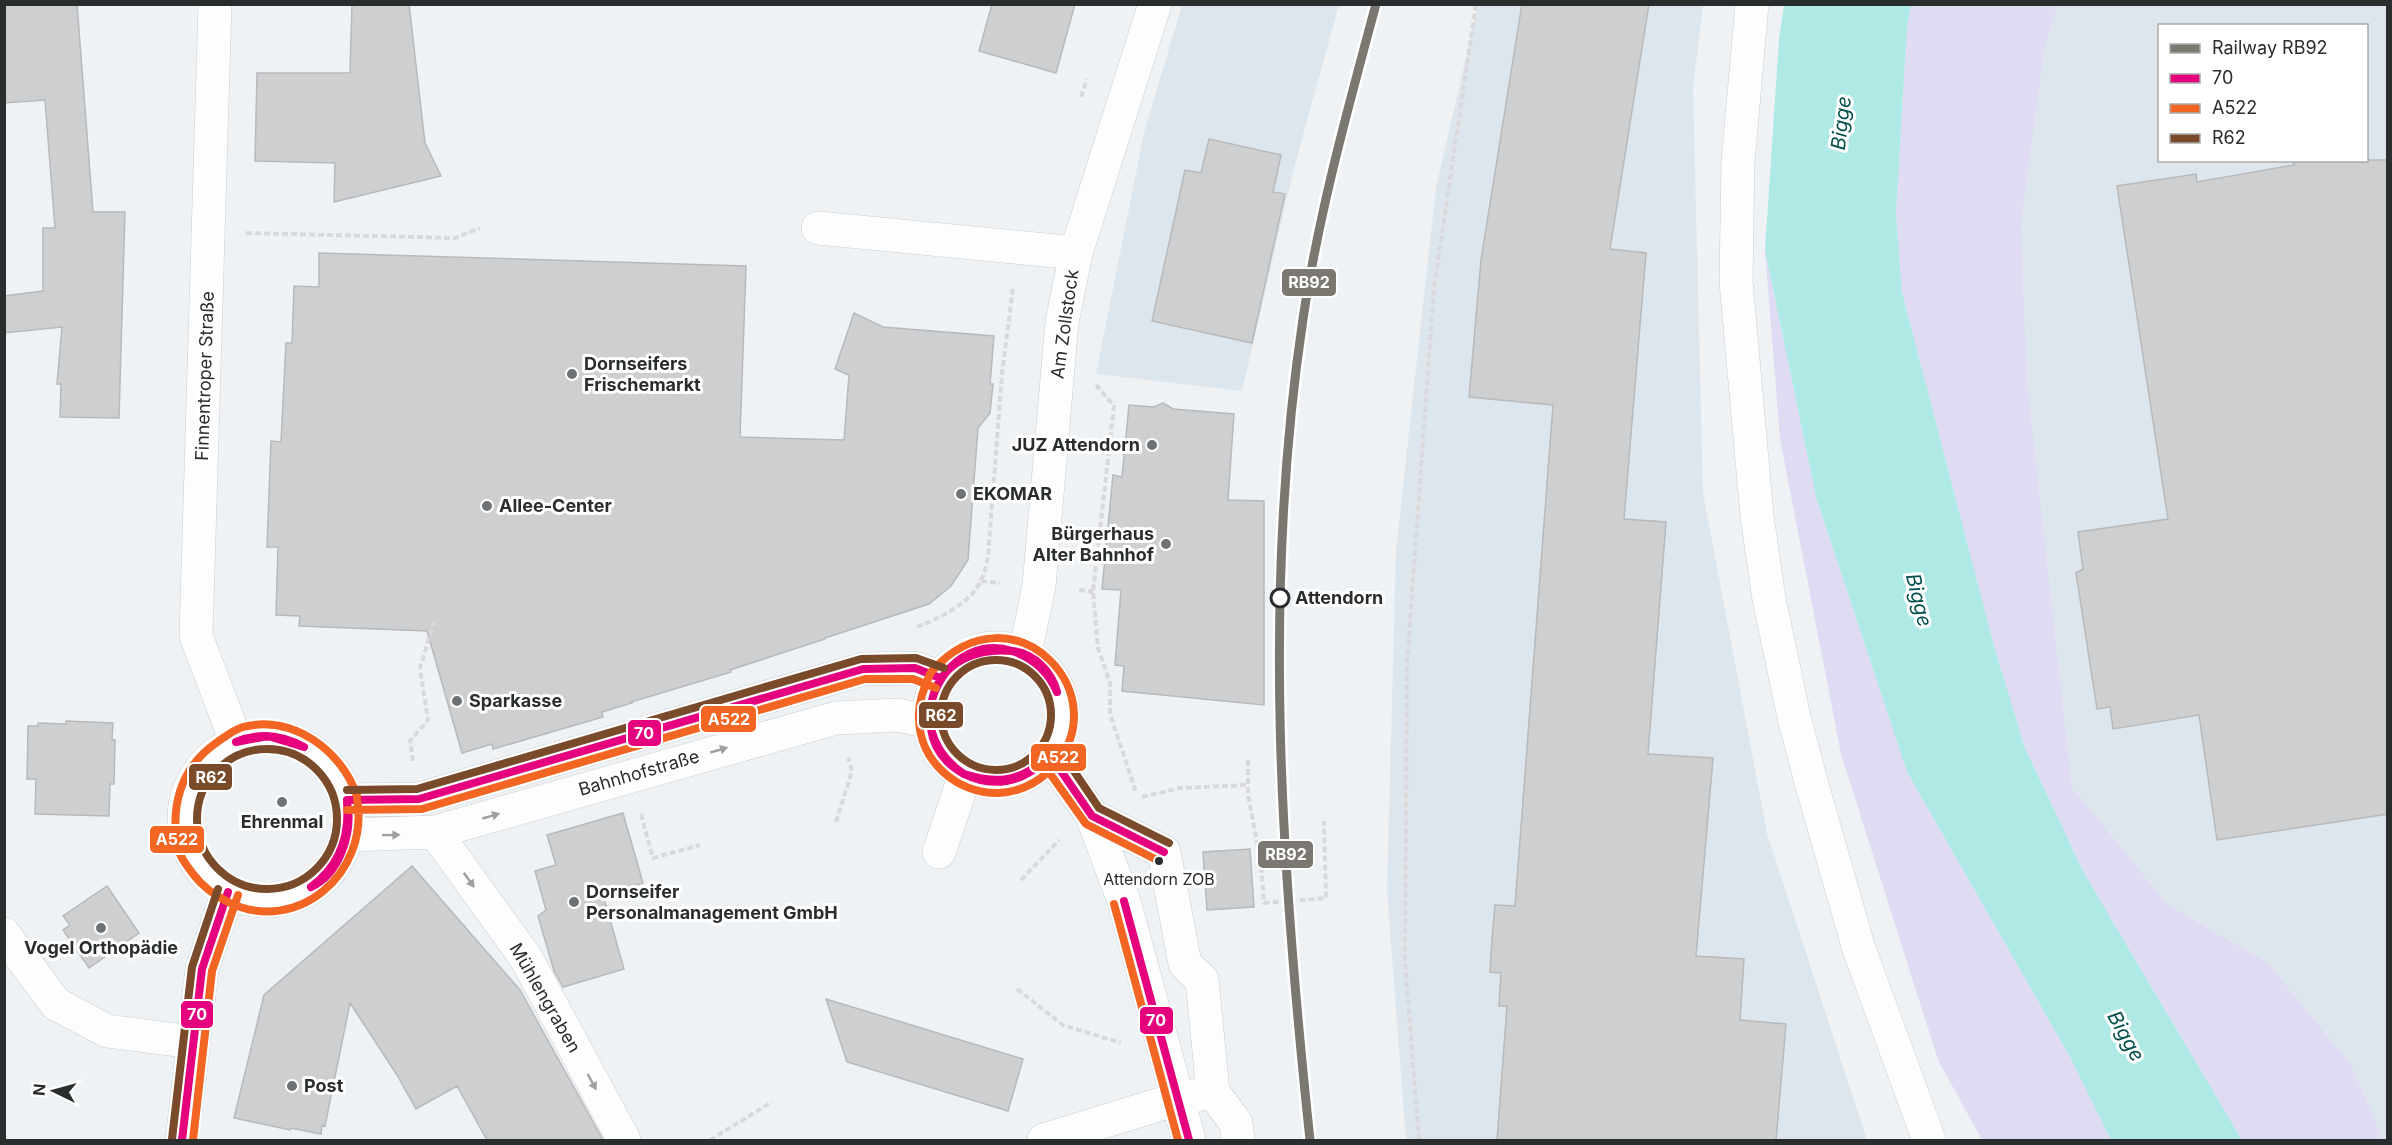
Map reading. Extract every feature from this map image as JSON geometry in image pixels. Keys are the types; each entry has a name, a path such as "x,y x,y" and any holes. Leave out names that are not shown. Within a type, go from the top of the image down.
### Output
{"street":[{"name":"Finnentroper Straße","path":"215,4 196,636 236,741"},
{"name":"Am Zollstock","path":"1025,654 1039,586 1062,322 1076,253 1155,4"},
{"path":"1752,4 1738,162 1736,281 1757,516 1769,599 1809,774 1859,949 1929,1140"},
{"path":"818,228 1076,253"},
{"path":"988,648 1007,649 1025,654 1041,665 1054,681 1061,699 1063,718 1059,738 1050,755 1037,769 1020,778 1002,782 983,782 965,775 940,753 933,738 929,722 933,692 940,678 953,664 969,654 988,648"},
{"name":"Bahnhofstraße","path":"347,800 419,799 863,669 915,668 940,678"},
{"name":"Bahnhofstraße","path":"348,835 435,832 836,718 898,715 929,722"},
{"path":"263,736 292,740 317,753 336,774 347,800 348,835 338,859 323,879 302,893 277,901 252,900 228,892 206,876 191,853 184,828 186,801 196,776 213,755 236,741 263,736"},
{"path":"1050,755 1092,816 1124,901 1189,1140"},
{"path":"939,852 965,775"},
{"path":"1092,816 1164,852 1185,964 1202,980 1213,1092 1236,1124 1238,1140"},
{"name":"Mühlengraben","path":"435,832 526,958 624,1140"},
{"path":"1124,901 1172,891"},
{"path":"182,1140 202,969 228,892"},
{"path":"4,934 56,1004 107,1031 192,1042"},
{"path":"1044,1140 1178,1099 1213,1092"}],"path":[{"path":"1419,1140 1406,961 1407,663 1434,288 1476,4"},
{"path":"209,232 455,238 480,228"},
{"path":"910,630 936,619 968,598 981,581 988,557 1002,374 1014,281 1031,249"},
{"path":"1089,377 1114,406 1093,592 1098,648 1110,683 1110,714 1138,798"},
{"path":"412,799 413,762 410,741 428,720 420,668 434,622"},
{"path":"836,718 852,771 836,822"},
{"path":"1248,760 1248,795 1261,863 1264,903 1326,898 1324,821"},
{"path":"631,776 653,858 700,845"},
{"path":"1017,989 1063,1025 1166,1057"},
{"path":"710,1140 772,1102"}],"shaded area":[{"path":"1182,5 1339,5 1294,168 1242,391 1096,374 1144,133"},
{"path":"1478,5 1703,5 1693,88 1703,493 1767,833 1867,1140 1406,1140 1387,891 1396,550 1436,187"},
{"path":"1911,5 2058,5 2045,45 2021,223 2027,379 2072,787 2167,904 2268,963 2352,1066 2383,1140 2242,1140 2084,873 2025,748 1994,646 1902,292 1896,214 1907,27"},
{"path":"2058,5 2387,5 2387,1140 2383,1140 2352,1066 2268,963 2167,904 2072,787 2027,379 2021,222 2045,45"},
{"path":"1765,250 1816,497 1907,772 2070,1057 2111,1140 1982,1140 1938,1060 1841,754 1780,439"}],"water":[{"name":"Bigge","path":"1784,5 1911,5 1907,27 1896,214 1902,292 1994,646 2025,748 2084,873 2242,1140 2111,1140 2070,1057 1907,772 1816,497 1765,250 1779,39"}],"building":[{"path":"4,4 77,4 93,212 125,212 119,418 60,417 61,384 57,384 62,327 4,333 4,296 43,291 43,228 55,228 45,100 4,103"},
{"path":"352,4 409,4 425,143 441,176 334,202 335,163 255,161 257,73 350,73"},
{"path":"992,4 1075,4 1056,73 979,51"},
{"path":"1522,4 1649,4 1610,249 1646,253 1624,519 1666,522 1648,754 1713,758 1696,956 1744,959 1740,1020 1786,1024 1776,1140 1497,1140 1507,1006 1499,1006 1501,973 1490,972 1492,939 1495,905 1515,906 1553,405 1469,397 1481,260"},
{"path":"1209,139 1281,155 1273,192 1285,194 1252,343 1152,321 1185,170 1201,173"},
{"path":"2388,160 2388,814 2217,840 2199,715 2113,729 2110,707 2097,709 2076,573 2083,569 2078,532 2168,519 2117,186 2196,174 2197,182 2294,165 2293,162"},
{"name":"Allee-Center","path":"319,253 746,266 740,437 844,440 849,375 835,369 854,313 883,327 994,336 990,413 978,428 968,560 951,586 929,604 730,670 731,672 602,712 603,717 493,749 492,744 462,753 427,631 299,626 300,616 276,615 278,547 267,547 271,441 281,442 286,343 292,343 294,286 319,287"},
{"path":"1163,403 1173,409 1234,414 1228,500 1264,501 1264,705 1122,691 1124,666 1115,665 1121,590 1102,589 1113,475 1122,477 1129,405 1154,407"},
{"path":"66,721 113,723 114,784 110,784 109,816 35,814 36,779 27,779 28,726 38,726 38,723 66,724"},
{"name":"Dornseifer Personalmanagement GmbH","path":"623,813 643,883 603,895 624,969 563,987 554,971 538,916 546,910 535,871 556,865 547,835"},
{"path":"1250,849 1254,907 1207,910 1203,852"},
{"path":"412,866 520,990 603,1140 487,1140 457,1086 416,1109 397,1075 350,1003 325,1126 322,1125 321,1134 234,1118 264,995"},
{"name":"Vogel Orthopädie","path":"107,886 139,933 89,968 63,930 70,925 63,916"},
{"path":"826,999 1023,1059 1008,1111 847,1062"}],"rail line":[{"name":"RB92","path":"1310,1140 1284,832 1280,730 1283,524 1290,421 1303,319 1317,239 1376,4"}],"transit line":[{"name":"A522","path":"930,674 919,707 921,734 933,761 955,781 984,792 999,793 1019,789 1032,784 1048,772 1068,743 1074,713 1067,684 1050,660 1025,644 996,638 964,646 932,671"},
{"name":"70","path":"930,712 938,684 957,662 982,649 997,648 1012,651"},
{"name":"70","path":"930,712 936,688 949,669 958,662 978,653 1012,651"},
{"name":"70","path":"1012,651 1028,655 1041,665 1051,677 1057,692"},
{"name":"70","path":"1012,651 1027,657 1039,666 1057,692"},
{"name":"R62","path":"347,790 417,789 861,659 916,658 944,668"},
{"name":"R62","path":"996,660 1017,664 1035,676 1047,694 1051,715 1047,736 1035,754 1017,766 996,770 975,766 957,754 945,736 941,715 945,694 957,676 975,664 996,660"},
{"name":"70","path":"347,800 419,799 863,669 915,668 940,678"},
{"name":"A522","path":"347,810 422,809 865,679 913,679 936,688"},
{"name":"A522","path":"357,796 340,764 313,740 297,731 280,726 262,724 243,727 229,734 204,753 186,777 177,805 176,835 179,851 185,863 201,883 228,902 254,910 279,911 303,904 323,891 340,873 352,851 358,826 357,799"},
{"name":"70","path":"931,729 943,755 964,774"},
{"name":"70","path":"931,729 942,756 964,774"},
{"name":"70","path":"236,742 268,736 304,747"},
{"name":"70","path":"236,742 253,737 270,736 304,747"},
{"name":"R62","path":"267,749 294,754 317,769 332,792 337,819 332,846 317,869 294,884 267,889 240,884 217,869 202,846 197,819 202,792 217,769 240,754 267,749"},
{"name":"R62","path":"1059,749 1099,808 1169,843"},
{"name":"70","path":"1050,755 1092,816 1164,852"},
{"name":"A522","path":"1041,761 1086,824 1159,861"},
{"name":"70","path":"964,774 987,779 1006,779 1025,773 1044,761"},
{"name":"70","path":"964,774 985,781 1006,781 1026,774 1044,761"},
{"name":"70","path":"311,887 329,870 341,850 347,827 347,802"},
{"name":"70","path":"311,887 330,872 342,851 348,826 347,802"},
{"name":"R62","path":"172,1139 192,967 218,889"},
{"name":"70","path":"182,1140 202,969 228,892"},
{"name":"A522","path":"193,1140 212,971 238,895"},
{"name":"70","path":"1124,901 1189,1140"},
{"name":"A522","path":"1114,904 1178,1140"}],"place":[{"name":"Dornseifers Frischemarkt","path":"572,374"},
{"name":"JUZ Attendorn","path":"1152,445"},
{"name":"EKOMAR","path":"961,494"},
{"name":"Allee-Center","path":"487,506"},
{"name":"Bürgerhaus Alter Bahnhof","path":"1166,544"},
{"name":"Attendorn","path":"1280,598"},
{"name":"Sparkasse","path":"457,701"},
{"name":"Ehrenmal","path":"282,802"},
{"name":"Attendorn ZOB","path":"1159,861"},
{"name":"Dornseifer Personalmanagement GmbH","path":"574,902"},
{"name":"Vogel Orthopädie","path":"101,928"},
{"name":"Post","path":"292,1086"}]}
